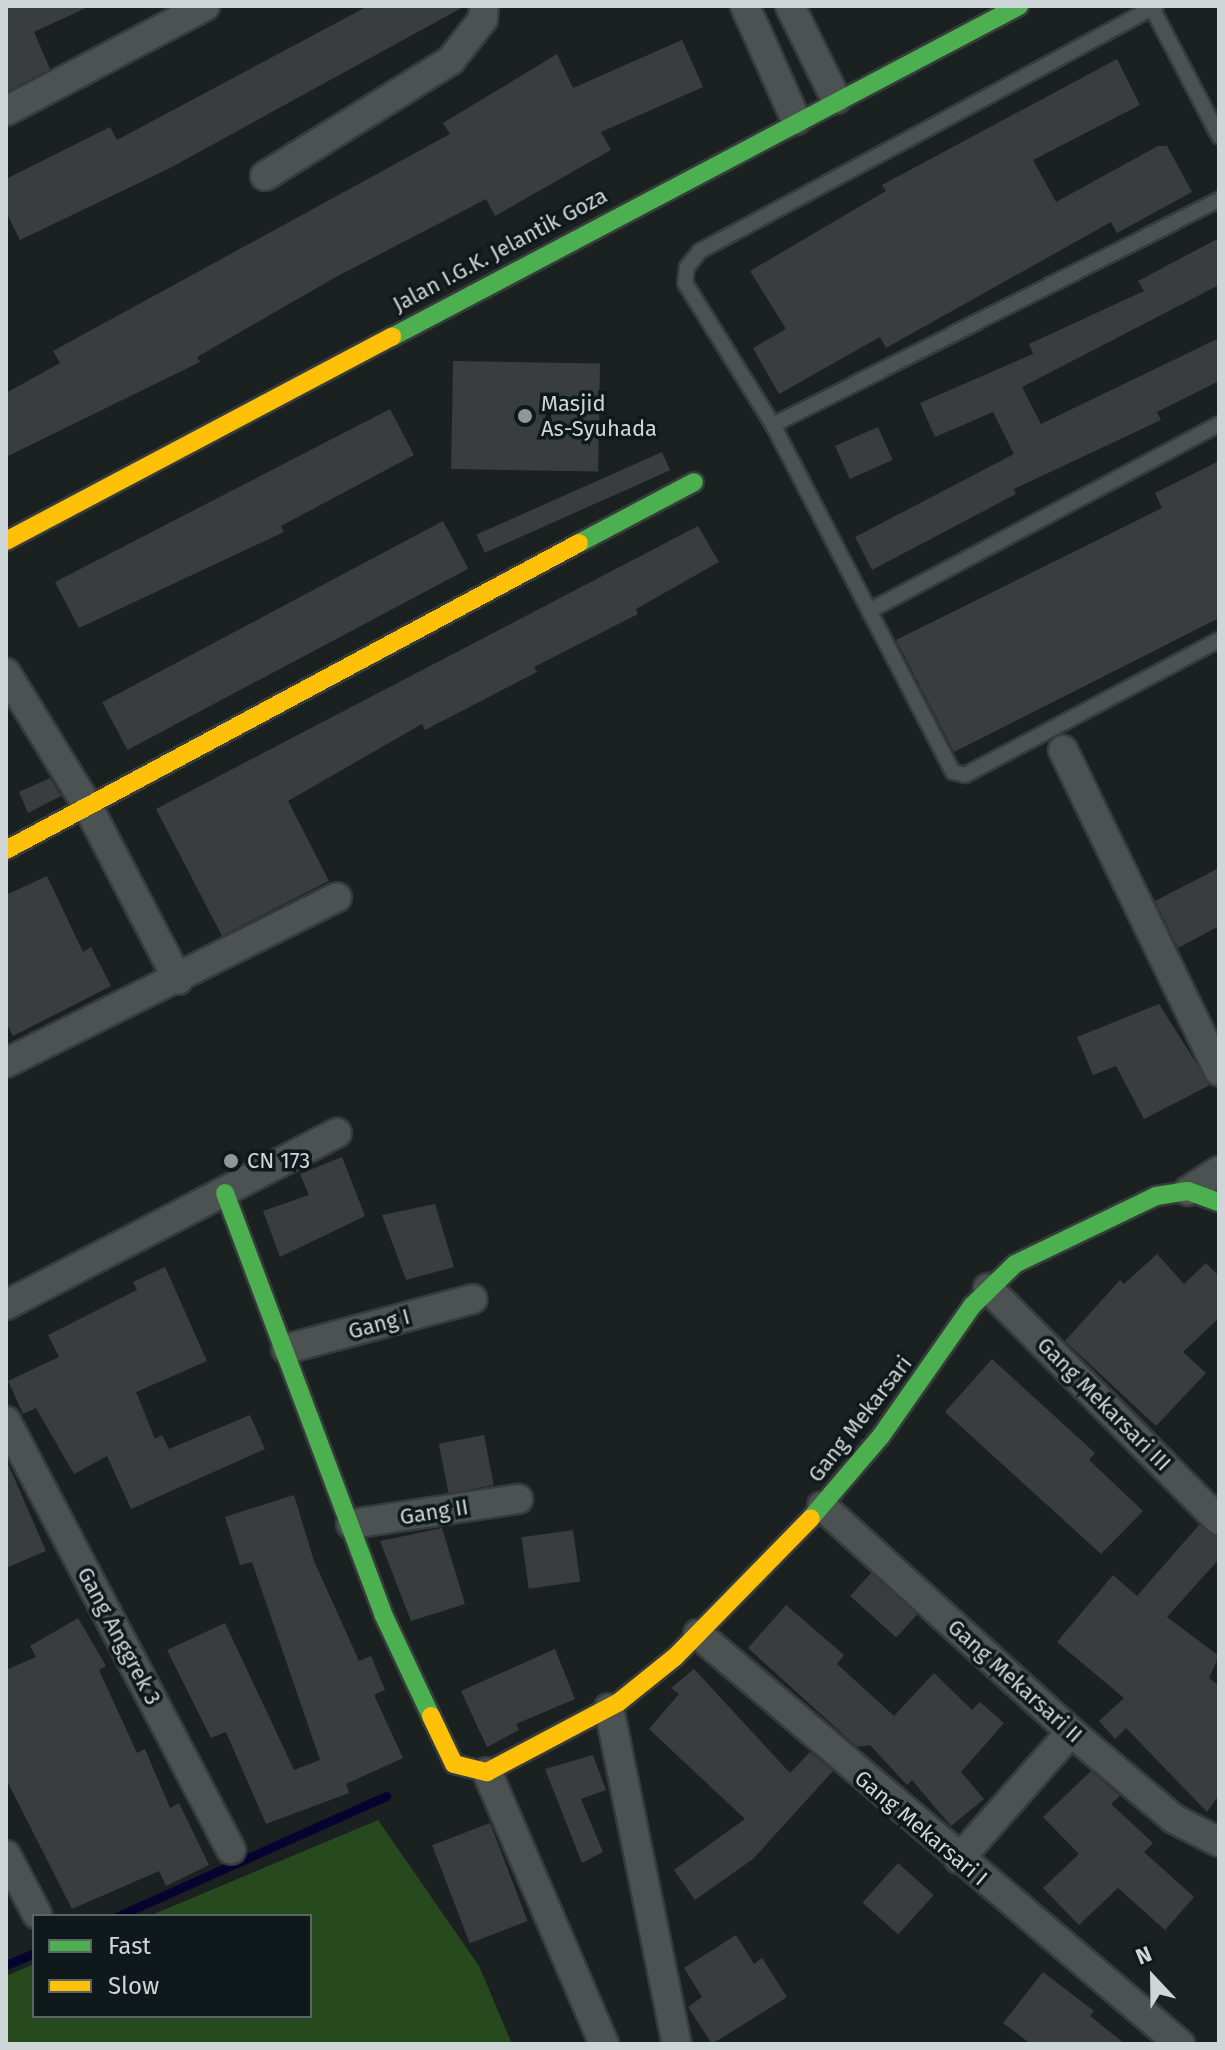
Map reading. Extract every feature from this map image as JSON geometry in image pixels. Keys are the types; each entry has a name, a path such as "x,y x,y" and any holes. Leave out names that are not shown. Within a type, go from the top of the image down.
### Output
{"street":[{"path":"6,111 205,6"},
{"path":"265,176 451,60 483,19 484,6"},
{"path":"745,6 796,120"},
{"path":"790,6 836,99"},
{"name":"Jalan I.G.K. Jelantik Goza","path":"6,541 796,120 1019,6"},
{"path":"6,850 694,482"},
{"path":"6,673 88,807 178,980"},
{"path":"1063,750 1219,1070"},
{"path":"6,1063 178,980 337,897"},
{"path":"6,1305 337,1133"},
{"path":"1188,1191 1219,1171"},
{"path":"1188,1191 1219,1202"},
{"name":"Gang Mekarsari","path":"487,1772 614,1705 698,1634 822,1506 988,1288 1015,1264 1156,1196 1188,1191"},
{"path":"225,1193 383,1614 454,1764 487,1772 604,2044"},
{"name":"Gang Mekarsari III","path":"988,1288 1219,1521"},
{"name":"Gang I","path":"286,1349 472,1299"},
{"name":"Gang Anggrek 3","path":"6,1421 231,1850"},
{"name":"Gang II","path":"351,1524 518,1499"},
{"name":"Gang Mekarsari II","path":"822,1506 1071,1732 1174,1819 1219,1842"},
{"name":"Gang Mekarsari I","path":"698,1634 1146,2020 1180,2044"},
{"path":"614,1705 677,2044"},
{"path":"959,1859 1071,1732"},
{"path":"6,1855 37,1914"}],"lane":[{"path":"1219,136 1153,7 700,251 687,267 685,283 773,425 948,764 965,775 1219,640"},
{"path":"773,425 1219,200"},
{"path":"869,611 1219,424"}],"green space":[{"path":"378,1820 479,1966 512,2044 6,2044 6,1976 32,1965 32,2018 312,2018 312,1914 154,1914"}],"building":[{"path":"6,6 90,6 34,32 50,69 6,92"},
{"path":"368,6 465,6 170,168 20,240 6,212 6,179 110,127 117,140"},
{"path":"682,40 703,87 601,132 611,150 495,216 486,199 334,278 197,357 200,362 6,457 6,393 60,363 53,351 450,134 443,123 557,54 573,88"},
{"path":"1117,59 1140,105 1033,160 1056,202 1158,146 1167,146 1192,192 1117,233 1111,222 886,348 880,337 779,394 753,348 786,329 750,271 886,191 882,185"},
{"path":"1219,238 1219,285 1022,387 1041,424 1219,338 1219,381 1157,412 1161,420 1014,489 1016,494 872,570 855,537 1014,454 993,412 935,437 920,403 1033,354 1029,344 1144,291 1138,281"},
{"name":"Masjid As-Syuhada","path":"453,361 600,364 598,472 451,469"},
{"path":"390,409 414,455 281,526 284,532 79,628 55,582"},
{"path":"878,427 893,460 850,479 835,446"},
{"path":"662,452 670,470 485,553 477,535"},
{"path":"1219,461 1219,618 954,752 896,640 1162,508 1155,493"},
{"path":"443,521 468,569 128,750 102,702"},
{"path":"698,526 719,562 636,609 638,614 534,667 537,672 425,730 422,724 288,801 329,881 222,936 156,809"},
{"path":"50,778 61,796 28,813 19,792"},
{"path":"1219,868 1219,926 1178,948 1155,901"},
{"path":"47,876 83,952 91,947 111,986 13,1036 6,1023 6,895"},
{"path":"1159,1004 1210,1085 1144,1119 1116,1066 1093,1075 1077,1037"},
{"path":"342,1157 365,1216 280,1257 263,1211 309,1195 300,1174"},
{"path":"435,1204 454,1267 406,1280 382,1215"},
{"path":"1157,1254 1184,1284 1206,1263 1219,1276 1219,1318 1183,1352 1206,1373 1156,1426 1065,1341 1120,1280 1124,1284"},
{"path":"165,1267 207,1361 136,1392 155,1439 162,1435 169,1449 250,1415 265,1449 131,1509 107,1456 74,1474 36,1408 23,1414 8,1381 59,1357 48,1335 137,1290 133,1282"},
{"path":"992,1359 1095,1453 1089,1460 1143,1511 1101,1554 945,1412"},
{"path":"484,1435 494,1485 449,1494 439,1444"},
{"path":"6,1459 46,1551 6,1568"},
{"path":"294,1495 314,1561 359,1661 371,1656 385,1690 374,1695 403,1758 346,1784 349,1793 266,1824 226,1732 211,1738 167,1650 225,1623 294,1770 320,1760 252,1562 240,1565 225,1517"},
{"path":"1199,1525 1219,1538 1219,1559 1167,1617 1219,1656 1209,1678 1219,1686 1219,1795 1207,1812 1126,1728 1115,1739 1099,1721 1124,1698 1057,1642 1113,1575 1137,1596"},
{"path":"442,1528 465,1604 411,1621 380,1541"},
{"path":"573,1530 580,1581 529,1589 522,1537"},
{"path":"871,1573 917,1614 896,1638 850,1596"},
{"path":"786,1605 844,1655 837,1664 894,1716 934,1673 972,1710 980,1702 1004,1723 961,1772 984,1799 951,1826 912,1780 907,1785 870,1745 857,1747 748,1648"},
{"path":"78,1618 106,1666 99,1670 137,1753 145,1749 170,1808 179,1803 209,1865 166,1886 159,1871 72,1909 6,1779 6,1670 36,1657 30,1646"},
{"path":"555,1649 575,1699 516,1724 519,1730 487,1747 461,1691"},
{"path":"694,1669 790,1773 810,1752 833,1771 753,1859 695,1900 674,1870 745,1819 649,1729 679,1694 671,1688"},
{"path":"593,1755 606,1790 581,1799 603,1852 582,1863 545,1769"},
{"path":"1091,1771 1120,1796 1111,1804 1153,1843 1144,1852 1194,1897 1165,1930 1118,1888 1079,1925 1043,1888 1079,1854 1043,1817"},
{"path":"490,1823 528,1921 470,1943 432,1845"},
{"path":"898,1863 934,1895 898,1935 863,1902"},
{"path":"736,1935 754,1964 762,1958 787,1997 712,2044 688,2007 702,1997 684,1968"},
{"path":"1043,1972 1094,2011 1090,2016 1125,2044 1031,2044 1003,2023"}],"waterway":[{"path":"122,1914 386,1796"},
{"path":"6,1965 32,1954"}],"traffic: fast":[{"path":"392,337 1019,6"},
{"path":"579,543 694,482"},
{"path":"811,1518 881,1436 972,1306 1015,1264 1156,1196 1188,1191 1219,1202"},
{"path":"225,1193 383,1614 431,1716"}],"traffic: slow":[{"path":"6,541 392,337"},
{"path":"6,850 579,543"},
{"path":"431,1716 454,1764 487,1772 619,1702 675,1657 811,1518"}],"place":[{"name":"Masjid As-Syuhada","path":"525,416"},
{"name":"CN 173","path":"231,1161"}]}
